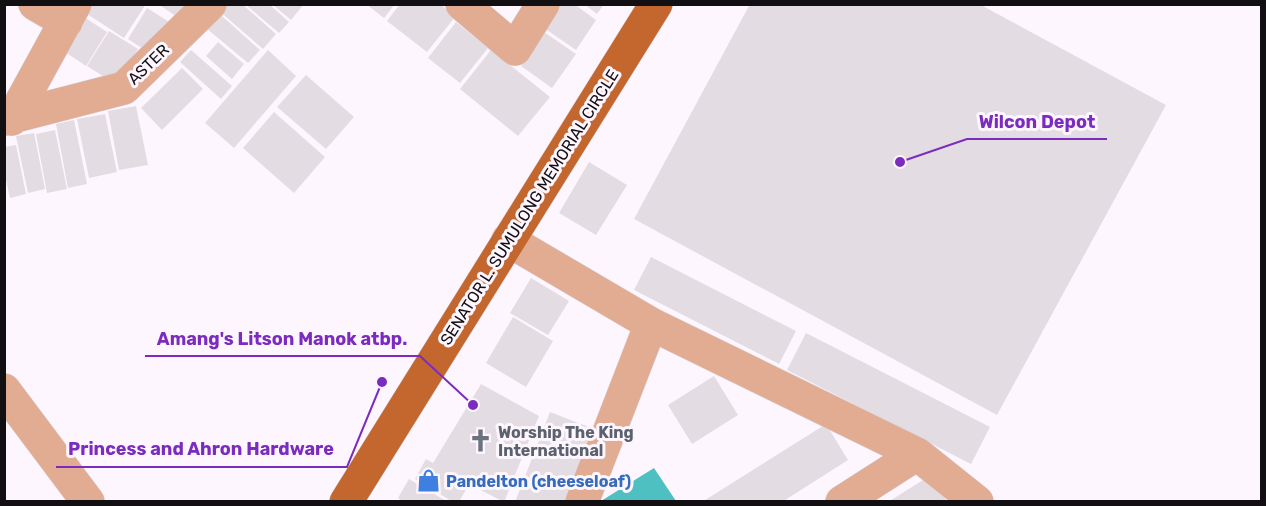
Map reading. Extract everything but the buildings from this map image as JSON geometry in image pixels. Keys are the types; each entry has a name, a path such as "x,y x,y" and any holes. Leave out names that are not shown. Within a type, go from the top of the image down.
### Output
{"main road":[{"name":"SENATOR L. SUMULONG MEMORIAL CIRCLE","path":"346,501 656,4"}],"street":[{"path":"8,119 70,13 35,4"},
{"name":"ASTER","path":"8,119 124,88 210,4"},
{"path":"462,4 516,49 543,4"},
{"path":"508,240 577,283 651,324 917,454 977,501"},
{"path":"582,501 651,324"},
{"path":"4,390 88,501"},
{"path":"842,501 917,454"}],"water":[{"path":"654,468 676,501 601,501"}],"place":[{"name":"Wilcon Depot","path":"900,162"},
{"name":"Princess and Ahron Hardware","path":"382,382"},
{"name":"Amang's Litson Manok atbp.","path":"473,405"},
{"name":"Worship The King International","path":"480,441"},
{"name":"Pandelton (cheeseloaf)","path":"428,481"}]}
